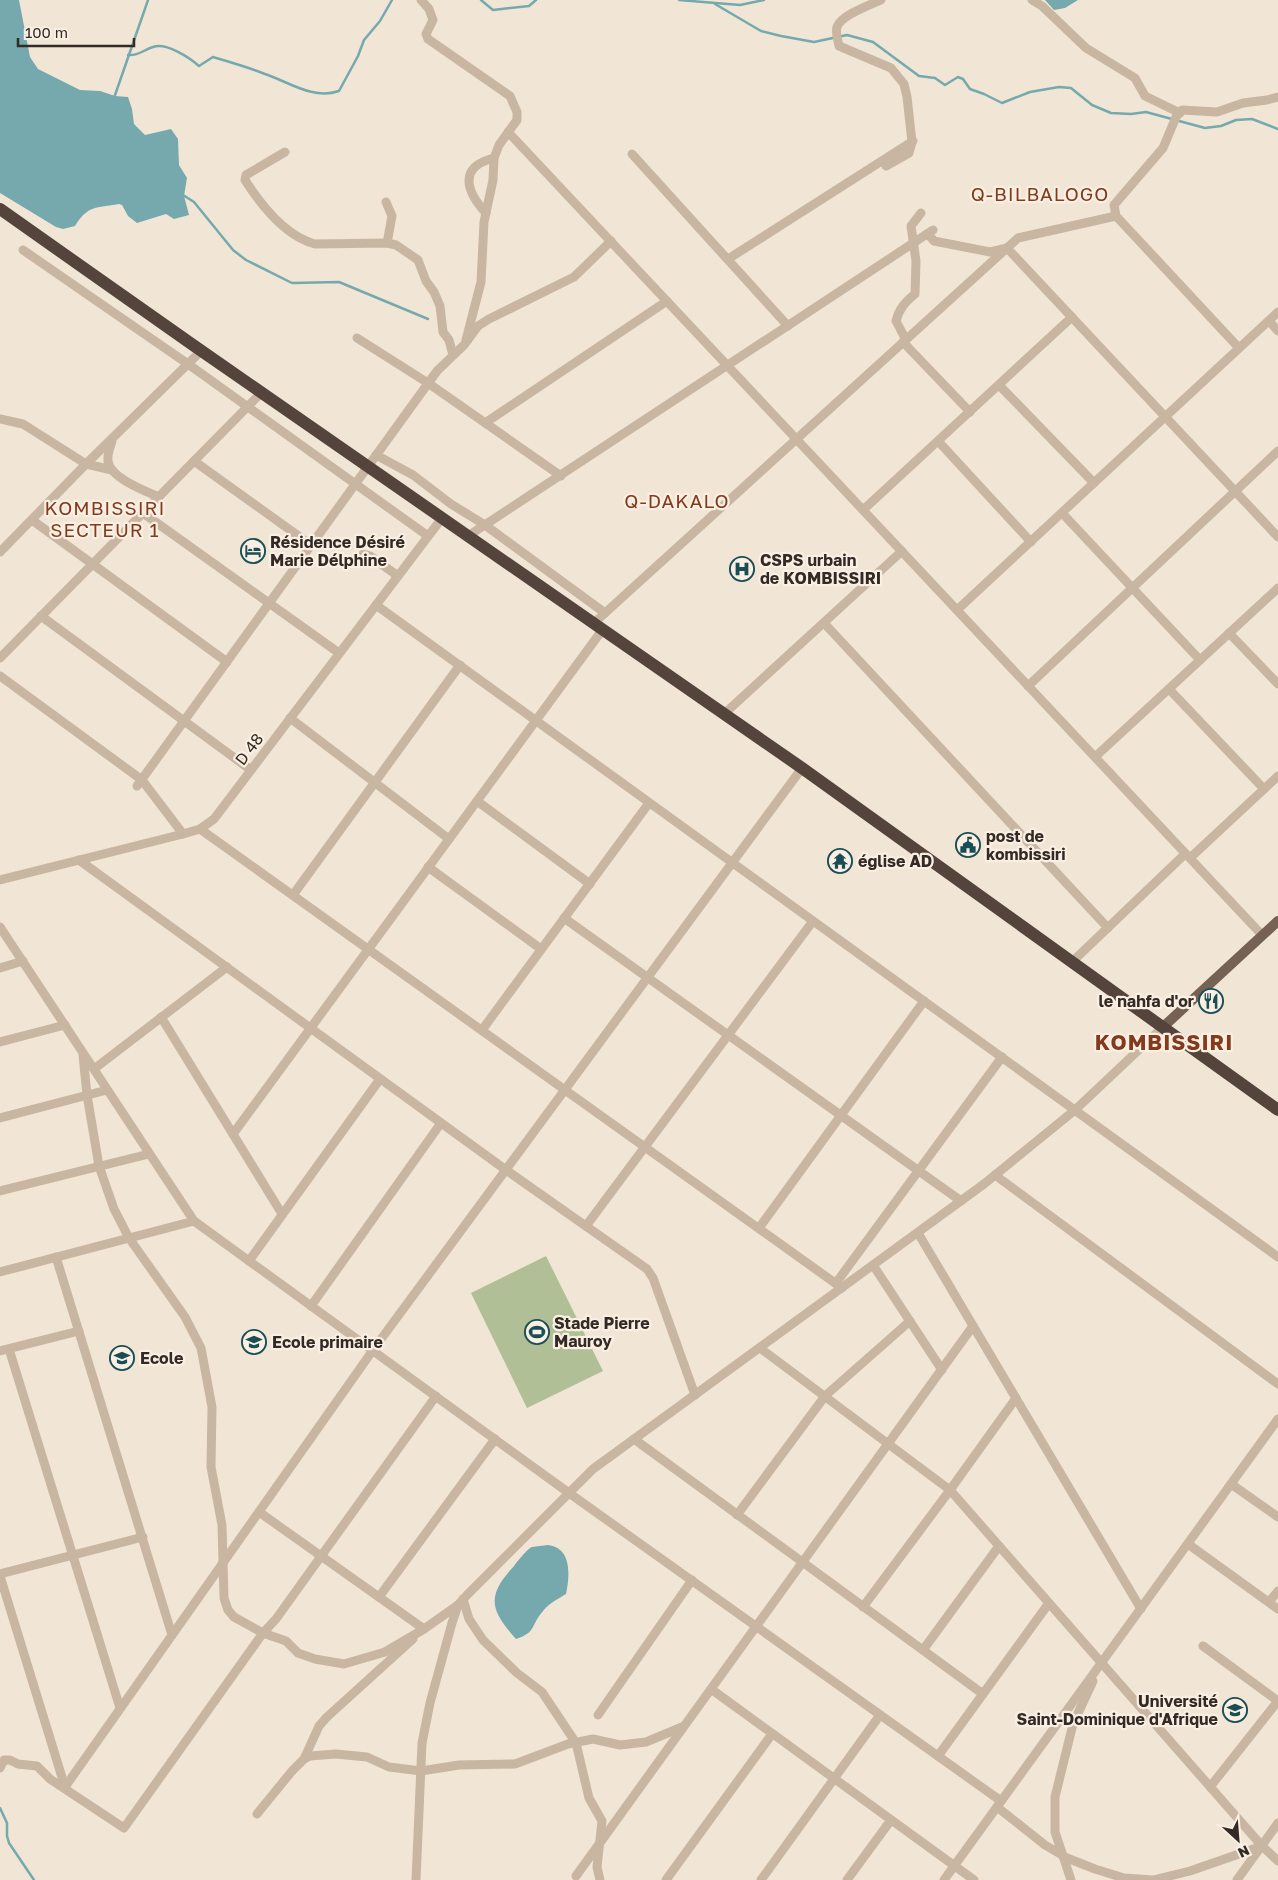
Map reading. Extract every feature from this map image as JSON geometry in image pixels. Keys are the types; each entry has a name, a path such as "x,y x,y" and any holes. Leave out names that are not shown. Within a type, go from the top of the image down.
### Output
{"highway":[{"path":"0,209 201,351 802,768 1278,1110"}],"main road":[{"path":"1163,1027 1278,921"}],"street":[{"path":"422,0 429,9 433,20 426,34 428,38 510,96 518,112 517,120 498,144 494,158 493,180 482,244 481,282 464,344"},
{"path":"881,0 847,16 839,22 836,28 839,46 891,68 904,84 914,140 909,153 886,166"},
{"path":"1032,0 1042,6 1086,48 1135,78 1145,96 1176,118"},
{"path":"1239,348 1116,216 1114,205 1164,148 1176,118 1182,110 1217,112 1243,103 1278,97"},
{"path":"508,132 1262,936"},
{"path":"728,259 914,140"},
{"path":"285,152 246,175 245,180 261,202 304,242 315,244 387,243 396,245 418,260 426,281 434,292 440,306 443,332 453,355"},
{"path":"632,154 788,326"},
{"path":"486,213 477,203 471,192 469,176 472,168 485,160 494,158"},
{"path":"386,202 392,216 387,243"},
{"path":"921,213 911,226 916,261 915,294 906,301 898,314 896,322 904,341 970,412"},
{"path":"234,1134 536,720 599,626 605,613 1018,238 1116,216"},
{"path":"468,536 931,232 934,241 990,252 1007,248"},
{"path":"140,783 436,371 464,344 478,326 574,276 611,241"},
{"path":"1007,248 1278,537"},
{"path":"23,250 188,364 428,536"},
{"path":"485,422 667,301"},
{"path":"957,610 1278,312"},
{"path":"863,510 1072,317"},
{"path":"1269,321 1278,331"},
{"path":"357,338 428,383 560,476"},
{"path":"0,552 201,351"},
{"path":"999,385 1094,483"},
{"path":"0,658 262,393"},
{"path":"0,419 23,424 86,464 112,470 136,487 159,497"},
{"path":"112,470 108,462 113,438"},
{"path":"938,440 1031,542"},
{"path":"1028,686 1278,451"},
{"path":"376,455 413,475 605,613"},
{"path":"194,461 311,545"},
{"path":"143,513 339,653"},
{"path":"1062,513 1200,660"},
{"name":"D 48","path":"0,880 183,834 200,829 214,819 442,518"},
{"path":"32,520 227,662"},
{"path":"724,714 902,551"},
{"path":"363,554 370,556 398,576"},
{"path":"1095,757 1278,588"},
{"path":"376,605 1278,1257"},
{"path":"41,616 251,770"},
{"path":"824,623 1108,928"},
{"path":"1229,633 1278,684"},
{"path":"293,895 460,665"},
{"path":"0,676 140,783 183,834"},
{"path":"1169,689 1264,789"},
{"path":"290,718 450,838"},
{"path":"65,1787 373,1350 802,768"},
{"path":"1073,961 1187,856 1278,776"},
{"path":"477,801 590,884"},
{"path":"482,1030 649,803"},
{"path":"200,829 839,1285"},
{"path":"79,860 506,1170 647,1269 653,1278 695,1395"},
{"path":"428,867 541,949"},
{"path":"564,918 960,1202"},
{"path":"586,1226 813,921"},
{"path":"0,927 194,1221 569,1493 938,1756 999,1804 1045,1845 1062,1855 1094,1869 1124,1878 1153,1880 1190,1871 1262,1846"},
{"path":"0,968 23,961"},
{"path":"94,1069 227,967"},
{"path":"759,1228 924,1001"},
{"path":"162,1017 282,1214"},
{"path":"0,1042 65,1025"},
{"path":"83,1052 87,1095 99,1166 114,1209 129,1238 185,1316 201,1348 212,1407 211,1468 222,1525 224,1598 228,1610 234,1617 263,1633 286,1641 298,1653 315,1659 344,1664 385,1652 424,1629 461,1602 593,1469 760,1348 839,1285 873,1265 995,1176 1075,1110 1163,1027"},
{"path":"839,1285 918,1171 1002,1057"},
{"path":"249,1261 380,1079"},
{"path":"0,1118 107,1090"},
{"path":"311,1306 441,1123"},
{"path":"0,1191 150,1154"},
{"path":"995,1176 1278,1384"},
{"path":"0,1272 194,1221"},
{"path":"918,1232 1140,1609"},
{"path":"56,1257 172,1635"},
{"path":"873,1265 942,1370"},
{"path":"737,1514 825,1396 910,1321"},
{"path":"576,1876 973,1326"},
{"path":"79,1331 4,1350 73,1555 120,1708"},
{"path":"760,1348 950,1490 1262,1846 1278,1861"},
{"path":"0,1768 4,1760 37,1766 50,1779 65,1787 124,1828 436,1396"},
{"path":"863,1607 1016,1398"},
{"path":"944,1880 1278,1419"},
{"path":"379,1597 495,1439"},
{"path":"634,1439 982,1694"},
{"path":"1231,1484 1278,1517"},
{"path":"259,1512 424,1629"},
{"path":"65,1787 0,1575 143,1537"},
{"path":"1188,1544 1278,1609"},
{"path":"923,1650 999,1546"},
{"path":"598,1715 692,1580"},
{"path":"1269,1602 1278,1591"},
{"path":"461,1602 483,1640 517,1673 542,1692 576,1743 589,1798 602,1821 597,1867 600,1880"},
{"path":"416,1880 422,1742 430,1702 452,1623 461,1602"},
{"path":"938,1756 1049,1603"},
{"path":"257,1814 304,1759 319,1726 424,1629"},
{"path":"1203,1646 1278,1701 1210,1787"},
{"path":"1072,1880 1055,1832 1055,1797 1073,1724 1101,1663"},
{"path":"711,1689 974,1880"},
{"path":"761,1880 880,1714"},
{"path":"304,1759 310,1756 336,1754 367,1756 390,1767 421,1771 459,1765 515,1764 548,1751 593,1740 620,1745 646,1742 684,1726"},
{"path":"668,1880 772,1734"},
{"path":"847,1880 891,1820"},
{"path":"1237,1880 1278,1823"}],"green space":[{"name":"Stade Pierre Mauroy","path":"546,1256 603,1371 527,1408 471,1293"}],"water":[{"path":"0,0 19,0 30,57 38,69 80,90 100,91 115,96 128,97 134,124 145,135 171,129 178,139 179,165 187,178 184,196 189,215 174,219 166,214 137,223 128,216 122,205 119,204 93,209 84,214 75,226 63,229 56,227 0,193"},
{"path":"1045,0 1078,0 1065,8 1054,10"},
{"path":"548,1545 562,1551 568,1564 566,1594 545,1608 527,1634 516,1639 501,1620 495,1603 495,1595 505,1577 528,1550 532,1547"}],"waterway":[{"path":"114,98 148,0"},
{"path":"128,55 138,54 153,47 164,47 184,55 199,66 213,57 252,69 310,92 329,93 339,91 358,56 364,40 380,21 392,0"},
{"path":"481,0 493,10 529,6 536,0"},
{"path":"679,0 740,5 764,0"},
{"path":"715,4 761,31 781,36 814,42 847,35 873,42 919,76 935,78 945,85 958,77 963,79 970,89 1002,103 1030,92 1059,87 1071,88 1092,105 1111,113 1131,114 1146,112 1205,128 1221,126 1236,120 1252,119 1278,129"},
{"path":"183,195 194,202 233,250 246,260 292,283 339,282 428,319"},
{"path":"0,1808 7,1823 9,1843 34,1880"}],"place":[{"name":"Résidence Désiré Marie Délphine","path":"253,551"},
{"name":"CSPS urbain de KOMBISSIRI","path":"742,569"},
{"name":"post de kombissiri","path":"968,845"},
{"name":"église AD","path":"840,861"},
{"name":"le nahfa d'or","path":"1211,1001"},
{"name":"Stade Pierre Mauroy","path":"537,1332"},
{"name":"Ecole primaire","path":"254,1342"},
{"name":"Ecole","path":"122,1358"},
{"name":"Université Saint-Dominique d'Afrique","path":"1235,1710"}],"district":[{"name":"Q-BILBALOGO","path":"1040,193"},
{"name":"Q-DAKALO","path":"677,500"},
{"name":"KOMBISSIRI SECTEUR 1","path":"105,518"},
{"name":"KOMBISSIRI","path":"1164,1042"}]}
